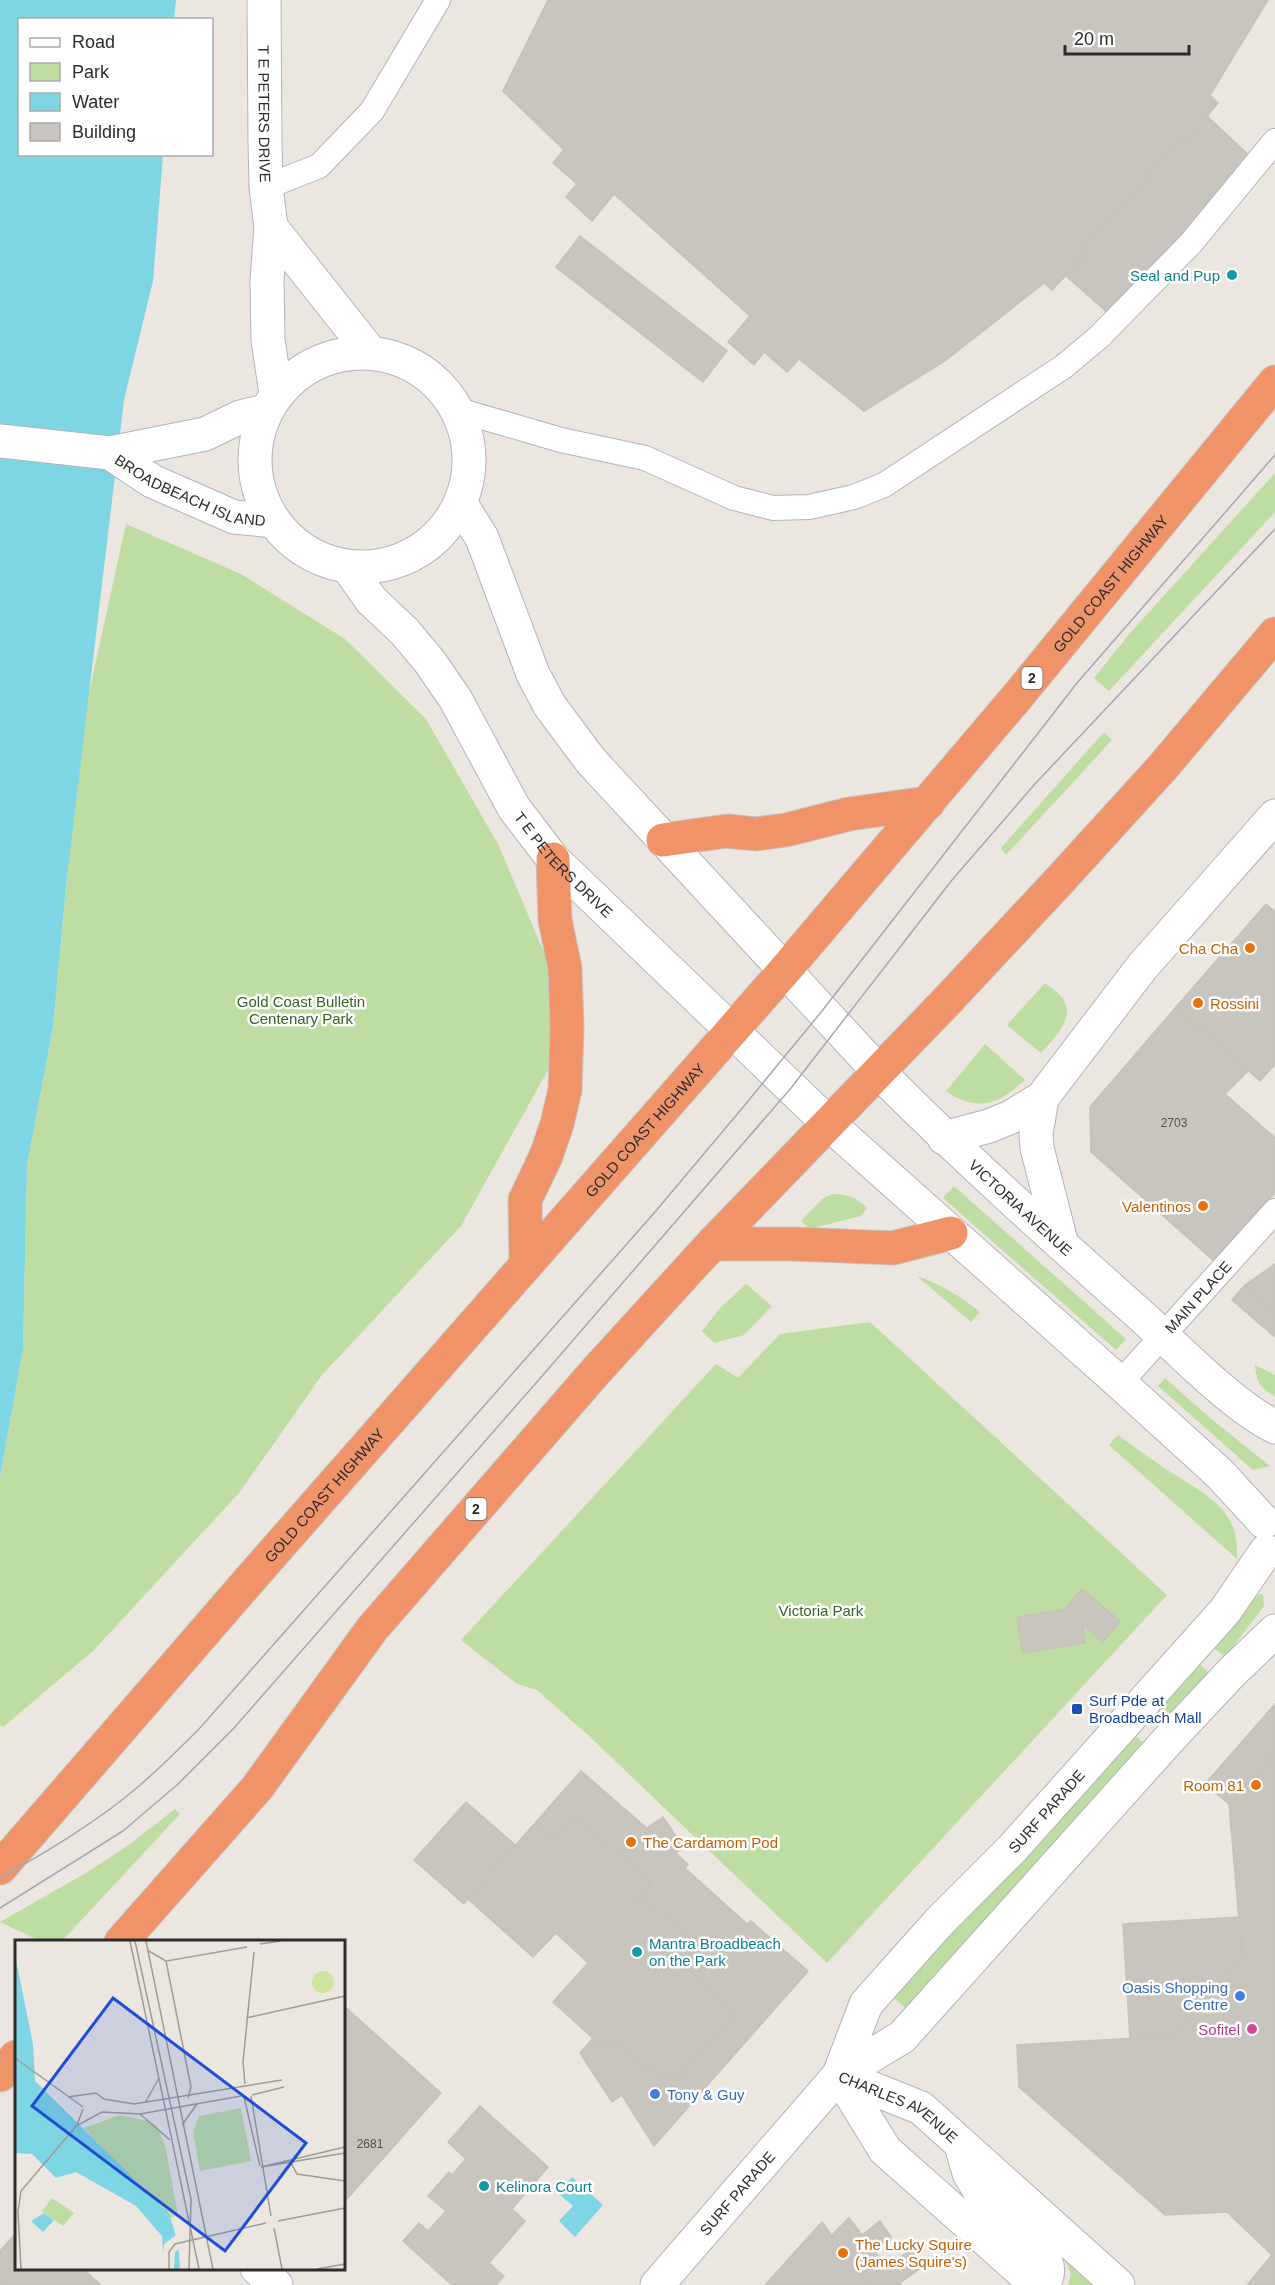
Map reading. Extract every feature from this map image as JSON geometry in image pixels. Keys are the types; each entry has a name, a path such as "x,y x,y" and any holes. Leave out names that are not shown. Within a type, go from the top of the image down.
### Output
{"highway":[{"name":"GOLD COAST HIGHWAY","path":"0,1868 672,1097 732,1032 852,889 928,803 1275,382"},
{"name":"2","path":"122,1940 256,1788 372,1629 596,1371 712,1244 1052,889 1146,785 1275,634"},
{"path":"663,840 727,831 756,834 786,830 849,814 928,803"},
{"path":"526,1265 525,1200 546,1156 565,1090 567,1027 565,968 555,920 553,859"},
{"path":"712,1244 794,1244 893,1248 951,1233"},
{"path":"0,2075 15,2058"}],"street":[{"name":"T E PETERS DRIVE","path":"264,0 266,187 271,227 267,280 270,403"},
{"path":"271,227 370,352"},
{"path":"370,352 405,361 436,381 458,410 469,441 470,473 461,504 442,533 415,554 383,565 348,567 320,558 294,543 274,521 261,495 255,468 256,439 270,403 302,370 334,355 370,352"},
{"name":"BROADBEACH ISLAND","path":"0,441 111,453 206,434 270,403"},
{"name":"BROADBEACH ISLAND","path":"111,453 153,481 234,517 274,521"},
{"path":"461,504 482,538 533,674 550,706 591,761 785,970"},
{"name":"T E PETERS DRIVE","path":"348,567 371,600 404,631 430,662 456,700 514,808 553,859 828,1123"},
{"path":"944,1138 989,1126 1011,1117 1042,1098 1101,1017 1142,967 1275,816"},
{"name":"VICTORIA AVENUE","path":"785,970 879,1072 944,1138 1237,1402 1275,1427"},
{"path":"1042,1098 1036,1134 1037,1148 1062,1245"},
{"path":"828,1123 1220,1474 1270,1535"},
{"name":"SURF PARADE","path":"839,2075 866,2004 940,1921 1012,1850 1225,1611 1270,1535"},
{"name":"SURF PARADE","path":"657,2285 839,2075 902,2037 1171,1737 1232,1672 1275,1631"},
{"path":"0,2043 15,2056"},
{"name":"CHARLES AVENUE","path":"839,2075 921,2108 1118,2285"},
{"name":"CHARLES AVENUE","path":"839,2075 885,2150 1039,2285"},
{"path":"960,2144 969,2173 981,2195 1039,2248 1045,2258 1048,2269 1047,2279 1039,2285"},
{"path":"259,2270 276,2285"}],"lane":[{"path":"266,187 319,166 372,111 438,0"},
{"path":"458,410 561,440 645,458 734,498 773,508 809,507 854,497 884,485 1063,367 1099,337 1191,243 1275,141"},
{"name":"MAIN PLACE","path":"1120,1383 1275,1211"}],"green space":[{"path":"1275,473 1275,512 1109,691 1094,678 1131,632"},
{"name":"Gold Coast Bulletin Centenary Park","path":"126,524 241,574 345,639 426,719 498,844 548,962 553,1061 461,1226 322,1375 239,1493 93,1651 3,1727 0,1725 0,1477 23,1349 27,1165 53,1027 87,702"},
{"path":"1104,732 1112,740 1006,855 1001,848"},
{"path":"1045,983 1063,999 1067,1014 1057,1035 1041,1053 1007,1025"},
{"path":"985,1044 1025,1080 1006,1095 987,1103 968,1102 946,1091"},
{"path":"954,1186 1126,1339 1116,1350 943,1198"},
{"path":"832,1194 851,1197 867,1208 861,1216 809,1229 801,1221 822,1199"},
{"path":"917,1276 950,1291 980,1312 971,1322"},
{"path":"746,1284 772,1306 744,1335 714,1343 702,1331 721,1307"},
{"name":"Victoria Park","path":"870,1322 1167,1595 827,1963 589,1736 537,1690 517,1684 461,1640 716,1364 738,1378 780,1334"},
{"path":"1255,1365 1275,1375 1275,1397 1260,1384"},
{"path":"1165,1378 1270,1466 1253,1470 1158,1386"},
{"path":"1118,1435 1198,1489 1219,1506 1233,1528 1237,1542 1237,1559 1109,1445"},
{"path":"1259,1594 1263,1595 1264,1606 1225,1657 1213,1647"},
{"path":"1198,1663 1210,1674 1165,1725 1153,1714"},
{"path":"1134,1734 1145,1745 910,2012 892,1996"},
{"path":"175,1809 180,1814 63,1940 38,1940 0,1922 86,1873 130,1844"},
{"path":"1066,2262 1097,2285 1068,2285 1071,2274"}],"water":[{"path":"0,0 176,0 174,18 18,18 18,156 163,156 153,281 124,400 66,886 53,1027 27,1165 23,1349 0,1477"},
{"path":"572,2177 603,2205 575,2237 559,2221 573,2206 558,2193"}],"building":[{"path":"548,0 1268,0 1210,95 1218,103 1185,142 1179,137 1134,193 1080,246 1087,253 1052,290 1044,283 945,361 864,411 799,359 787,372 764,352 754,365 728,342 750,316 614,194 592,221 566,197 577,184 553,163 564,150 503,91"},
{"path":"1207,116 1255,161 1116,320 1066,276 1087,253 1080,246 1134,193 1179,137 1185,142"},
{"path":"580,236 727,351 703,382 556,267"},
{"path":"1266,904 1275,912 1275,1064 1260,1081 1176,1007"},
{"path":"1176,1007 1248,1071 1225,1094 1275,1138 1275,1193 1214,1261 1091,1152 1090,1107"},
{"path":"1275,1264 1275,1311 1245,1285"},
{"path":"1245,1285 1275,1311 1275,1337 1232,1300"},
{"path":"1082,1589 1120,1621 1103,1642 1083,1625 1085,1643 1023,1653 1017,1617 1065,1609"},
{"path":"1275,1704 1275,1752 1229,1804 1205,1784"},
{"name":"Oasis Shopping Centre","path":"1275,1752 1275,2285 1247,2285 1272,2255 1227,2212 1165,2215 1019,2087 1017,2045 1170,2036 1242,1955 1229,1804"},
{"path":"581,1771 688,1864 685,1868 747,1924 751,1921 808,1971 654,2146 622,2095 612,2102 580,2053 593,2038 606,2050 616,2039 648,2068 676,2081 737,2013 685,1967 701,1947 645,1899 640,1906 635,1902 651,1884 576,1815 554,1838 536,1822"},
{"path":"466,1802 515,1845 464,1904 414,1860"},
{"name":"Mantra Broadbeach on the Park","path":"576,1815 651,1884 635,1902 640,1906 645,1899 701,1947 685,1967 737,2013 676,2081 648,2068 616,2039 606,2050 553,2002 588,1963 556,1933 533,1957 468,1899 536,1822 554,1838"},
{"path":"663,1817 684,1848 675,1853 647,1828"},
{"path":"1239,1917 1242,1955 1170,2036 1130,2039 1123,1924"},
{"path":"345,2007 441,2093 347,2199 345,2197"},
{"name":"Kelinora Court","path":"480,2106 548,2167 512,2209 525,2221 489,2263 504,2276 496,2285 452,2285 403,2241 419,2223 428,2231 446,2211 428,2196 449,2172 452,2175 466,2159 448,2142"},
{"path":"849,2218 862,2235 880,2221 891,2237 874,2250 886,2268 912,2249 923,2266 900,2283 901,2285 868,2285 832,2235"},
{"path":"822,2222 868,2285 765,2285"},
{"path":"15,2234 15,2270 84,2270 101,2285 0,2285 0,2251"}],"tram line":[{"path":"0,1878 54,1847 106,1812 147,1779 199,1729 655,1212 822,1011 1077,683 1275,455"},
{"path":"0,1908 123,1831 178,1784 234,1728 791,1088 952,880 1034,785 1275,529"}],"place":[{"name":"Seal and Pup","path":"1232,275"},
{"name":"Cha Cha","path":"1250,948"},
{"name":"Rossini","path":"1198,1003"},
{"name":"Valentinos","path":"1203,1206"},
{"name":"Surf Pde at Broadbeach Mall","path":"1077,1709"},
{"name":"Room 81","path":"1256,1785"},
{"name":"The Cardamom Pod","path":"631,1842"},
{"name":"Mantra Broadbeach on the Park","path":"637,1952"},
{"name":"Oasis Shopping Centre","path":"1240,1996"},
{"name":"Sofitel","path":"1252,2029"},
{"name":"Tony & Guy","path":"655,2094"},
{"name":"Kelinora Court","path":"484,2186"},
{"name":"The Lucky Squire (James Squire's)","path":"843,2253"}]}
